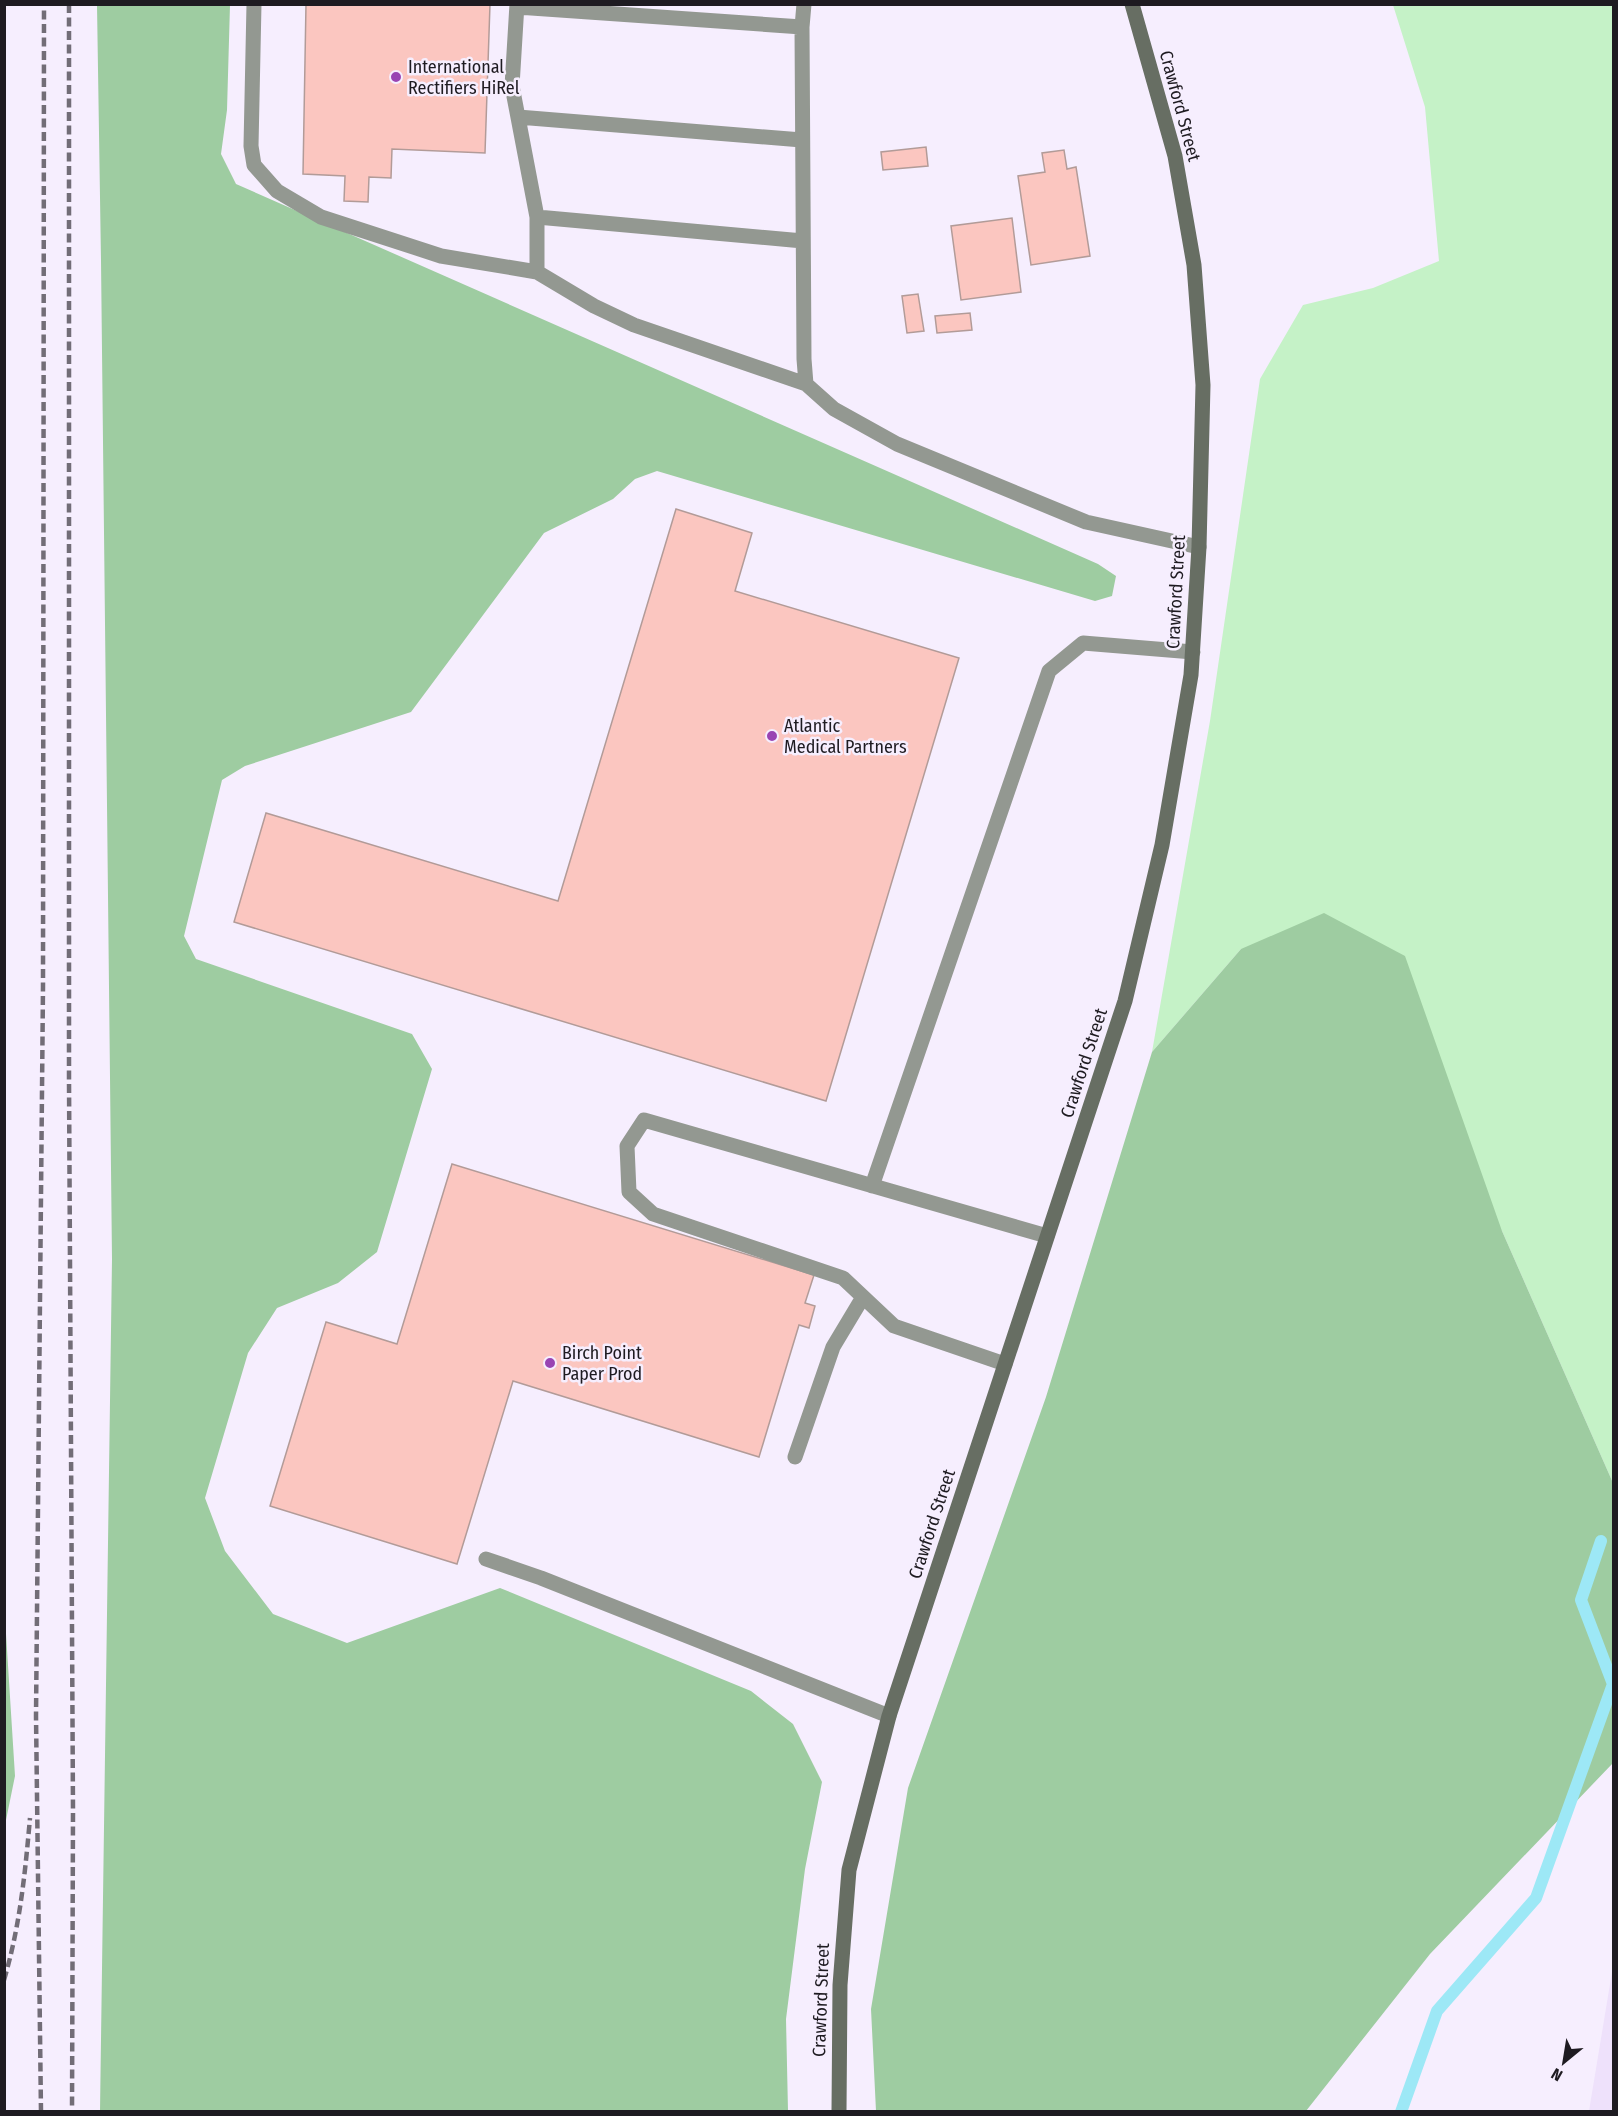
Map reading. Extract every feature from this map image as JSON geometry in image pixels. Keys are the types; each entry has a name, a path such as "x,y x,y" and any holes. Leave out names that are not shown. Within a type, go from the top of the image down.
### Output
{"main road":[{"name":"Crawford Street","path":"839,2112 840,1985 849,1870 889,1716 1125,1001 1162,845 1191,675 1199,547 1203,385 1194,265 1175,156 1132,4"}],"lane":[{"path":"254,4 251,146 254,165 277,191 321,217 441,256 537,272 594,306 634,325 806,384 834,410 897,444 1086,522 1199,547"},
{"path":"804,4 802,140 806,384"},
{"path":"537,272 537,217 512,86 517,6 802,27"},
{"path":"518,117 802,140"},
{"path":"537,217 803,241"},
{"path":"872,1186 1049,671 1083,643 1193,652"},
{"path":"1005,1364 894,1326 843,1278 653,1214 629,1192 627,1146 644,1120 1047,1236"},
{"path":"795,1457 833,1347 863,1297"},
{"path":"486,1559 541,1578 889,1716"}],"shaded area":[{"path":"1613,1966 1613,2111 1589,2111"}],"green space":[{"path":"97,5 230,5 227,110 221,154 236,184 1098,564 1116,576 1112,596 1095,601 657,471 635,479 613,499 544,533 411,712 245,766 222,780 184,936 196,959 412,1034 432,1069 377,1252 338,1283 277,1308 248,1353 205,1498 225,1551 273,1614 347,1643 500,1588 751,1691 793,1724 822,1782 805,1869 786,2019 788,2111 100,2111 112,1259"},
{"path":"1393,5 1613,5 1613,1483 1502,1231 1241,949 1152,1052 1210,721 1260,379 1303,305 1373,288 1439,261 1425,107"},
{"path":"1324,913 1405,956 1502,1231 1613,1483 1613,1763 1430,1954 1306,2111 876,2111 871,2009 908,1788 1046,1397 1152,1052 1241,949"},
{"path":"4,1602 15,1776 5,1825 4,1825"}],"building":[{"name":"International Rectifiers HiRel","path":"306,4 490,4 485,153 392,149 391,178 369,177 368,202 344,201 345,176 303,174"},
{"path":"926,147 928,166 883,170 881,152"},
{"path":"1064,150 1067,169 1076,167 1090,256 1031,265 1018,176 1045,172 1042,153"},
{"path":"1012,218 1021,292 961,300 951,226"},
{"path":"918,294 924,331 907,333 902,296"},
{"path":"970,313 972,330 937,333 935,316"},
{"name":"Atlantic Medical Partners","path":"676,509 752,533 735,591 959,658 826,1101 234,922 266,813 558,901"},
{"name":"Birch Point Paper Prod","path":"452,1164 814,1275 805,1303 815,1306 809,1328 799,1325 759,1457 513,1381 457,1564 270,1506 326,1322 397,1344"}],"waterway":[{"path":"1401,2112 1437,2011 1536,1898 1613,1684 1581,1600 1601,1541"}],"railway":[{"path":"41,2112 36,1716 43,987 44,4"},
{"path":"69,4 72,2112"},
{"path":"4,1980 18,1920 30,1818"}],"place":[{"name":"International Rectifiers HiRel","path":"396,77"},
{"name":"Atlantic Medical Partners","path":"772,736"},
{"name":"Birch Point Paper Prod","path":"550,1363"}]}
